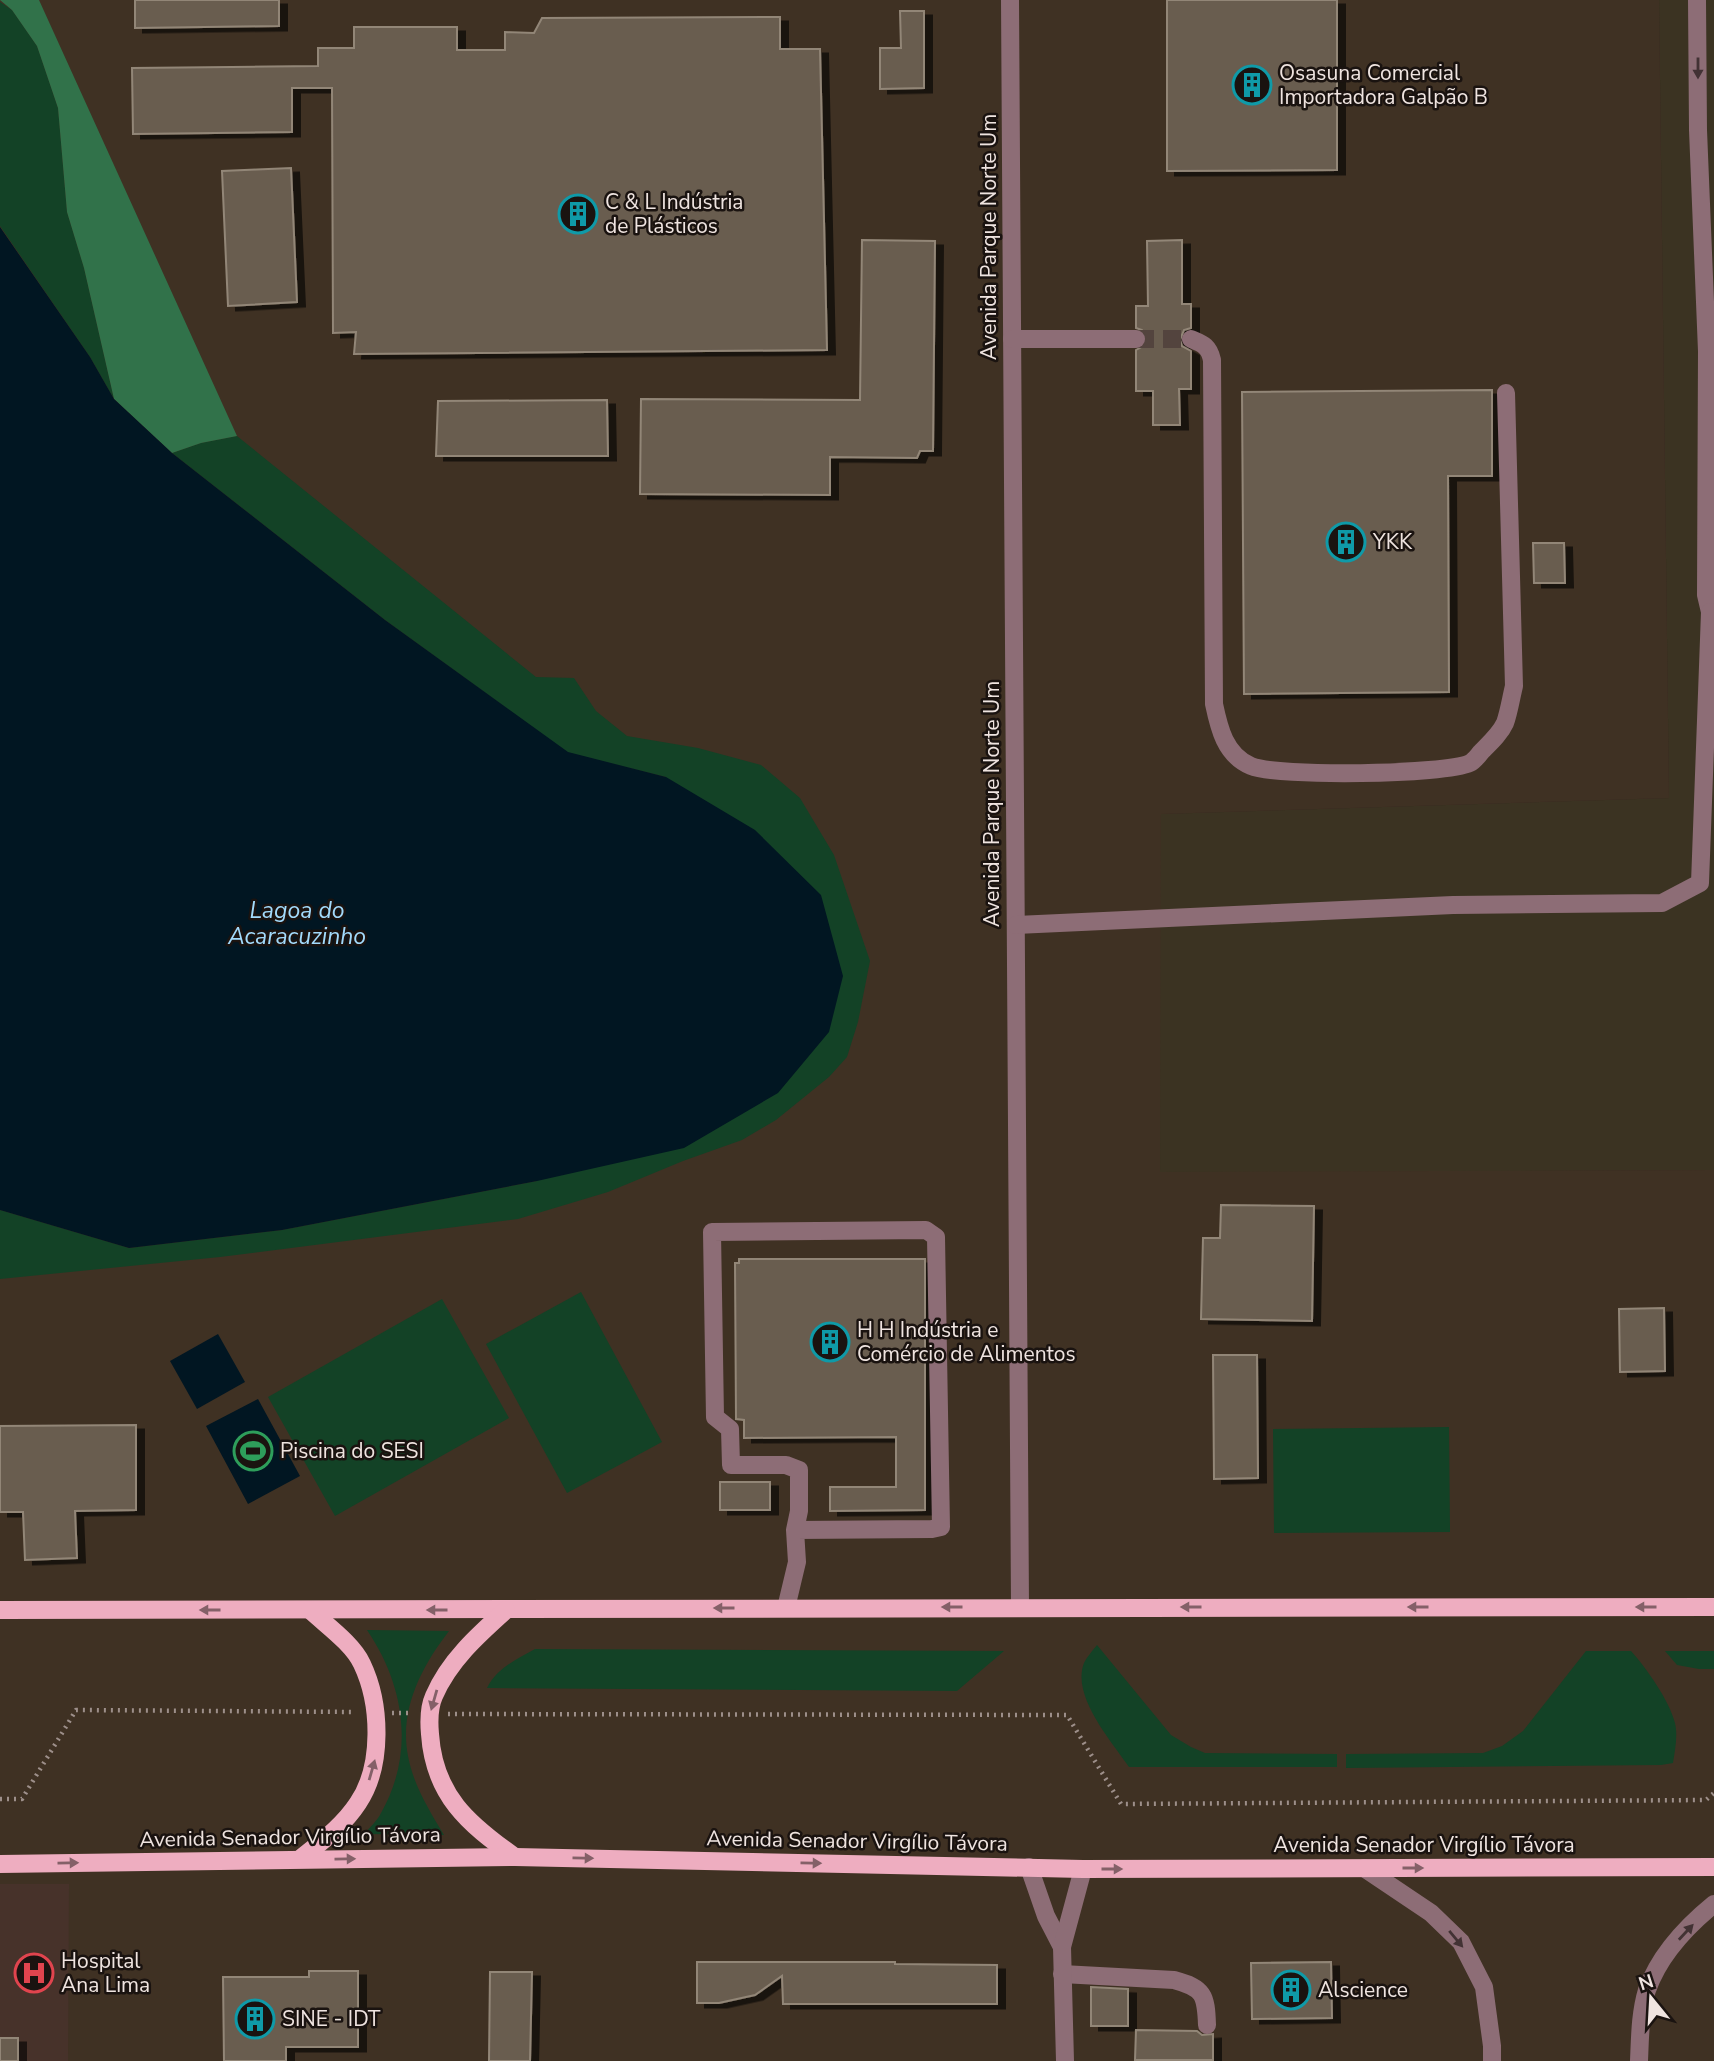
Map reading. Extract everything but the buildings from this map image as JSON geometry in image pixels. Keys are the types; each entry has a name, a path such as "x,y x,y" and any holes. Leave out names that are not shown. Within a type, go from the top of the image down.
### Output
{"main road":[{"path":"0,1610 1714,1607"},
{"path":"300,1859 328,1836 360,1801 376,1756 377,1734 375,1713 362,1662 310,1610"},
{"path":"506,1610 475,1637 446,1673 432,1699 431,1745 439,1779 454,1805 481,1833 515,1857"},
{"name":"Avenida Senador Virgílio Távora","path":"0,1864 515,1857 1083,1869 1714,1867"}],"street":[{"name":"Avenida Parque Norte Um","path":"1010,0 1020,1607"},
{"path":"1016,925 1453,905 1662,903 1700,883 1712,615 1705,582 1710,351 1706,130 1697,0"},
{"path":"1191,338 1205,344 1212,360 1214,704 1221,735 1234,754 1250,766 1276,772 1445,769 1472,762 1504,724 1514,686 1506,393"},
{"path":"1012,339 1136,339"},
{"path":"786,1608 797,1562 795,1530 799,1511 799,1469 786,1465 731,1465 730,1429 715,1417 712,1232 926,1230 936,1237 941,1527 795,1530"},
{"path":"1029,1867 1046,1916 1062,1947"},
{"path":"1364,1868 1431,1913 1461,1942 1483,1987 1492,2061"},
{"path":"1065,2061 1062,1947 1083,1869"},
{"path":"1639,2061 1640,2028 1648,1990 1668,1951 1702,1913 1714,1904"},
{"path":"1062,1974 1174,1980 1190,1984 1204,1997 1206,2025"}],"path":[{"path":"0,1799 22,1799 76,1710 431,1714 1067,1715 1121,1804 1706,1800 1714,1793"}],"shaded area":[{"path":"0,0 1659,0 1669,798 1161,814 1160,1172 1714,1170 1714,2061 0,2061"},
{"path":"1659,0 1714,0 1714,1170 1160,1173 1160,814 1669,798"},
{"name":"Hospital Ana Lima","path":"0,1884 69,1884 68,2061 0,2061"}],"green space":[{"path":"0,0 39,0 237,436 201,443 172,453 114,399 84,268 67,212 58,108 37,46 12,10"},
{"path":"0,2 12,10 37,46 58,108 67,212 84,268 114,399 90,357 0,226"},
{"path":"237,436 536,677 574,678 596,711 627,736 698,748 761,765 800,798 834,855 870,961 858,1022 847,1057 829,1077 776,1120 742,1140 608,1192 518,1219 220,1257 0,1279 0,1210 129,1248 282,1230 537,1181 666,777 568,753 385,620 172,453 201,443"},
{"path":"581,1292 662,1442 567,1493 486,1344"},
{"path":"442,1299 509,1418 335,1516 268,1397"},
{"path":"1449,1427 1450,1532 1274,1533 1273,1429"},
{"path":"367,1630 449,1631 430,1659 415,1689 406,1739 414,1777 444,1835 364,1834 379,1816 392,1790 402,1743 397,1697 390,1674"},
{"path":"1097,1645 1171,1735 1191,1747 1205,1753 1337,1754 1337,1767 1129,1767 1095,1718 1083,1690 1084,1663"},
{"path":"535,1649 1004,1651 957,1691 487,1688 502,1670"},
{"path":"1586,1651 1631,1651 1644,1667 1663,1695 1675,1723 1673,1763 1346,1768 1346,1754 1483,1753 1502,1746 1523,1731"},
{"path":"1665,1651 1714,1651 1714,1669 1677,1665"}],"water":[{"name":"Lagoa do Acaracuzinho","path":"0,227 90,357 114,399 172,453 385,620 568,752 666,777 755,830 821,895 843,976 829,1032 778,1093 684,1148 537,1181 282,1230 129,1248 0,1210"},
{"path":"218,1334 245,1382 197,1409 170,1361"},
{"name":"Piscina do SESI","path":"258,1399 300,1476 248,1504 206,1426"}],"tunnel":[{"path":"1136,339 1191,339"}],"place":[{"name":"Osasuna Comercial Importadora Galpão B","path":"1252,85"},
{"name":"C & L Indústria de Plásticos","path":"578,214"},
{"name":"YKK","path":"1346,542"},
{"name":"H H Indústria e Comércio de Alimentos","path":"830,1342"},
{"name":"Piscina do SESI","path":"253,1451"},
{"name":"Hospital Ana Lima","path":"34,1973"},
{"name":"Alscience","path":"1291,1990"},
{"name":"SINE - IDT","path":"255,2019"}]}
